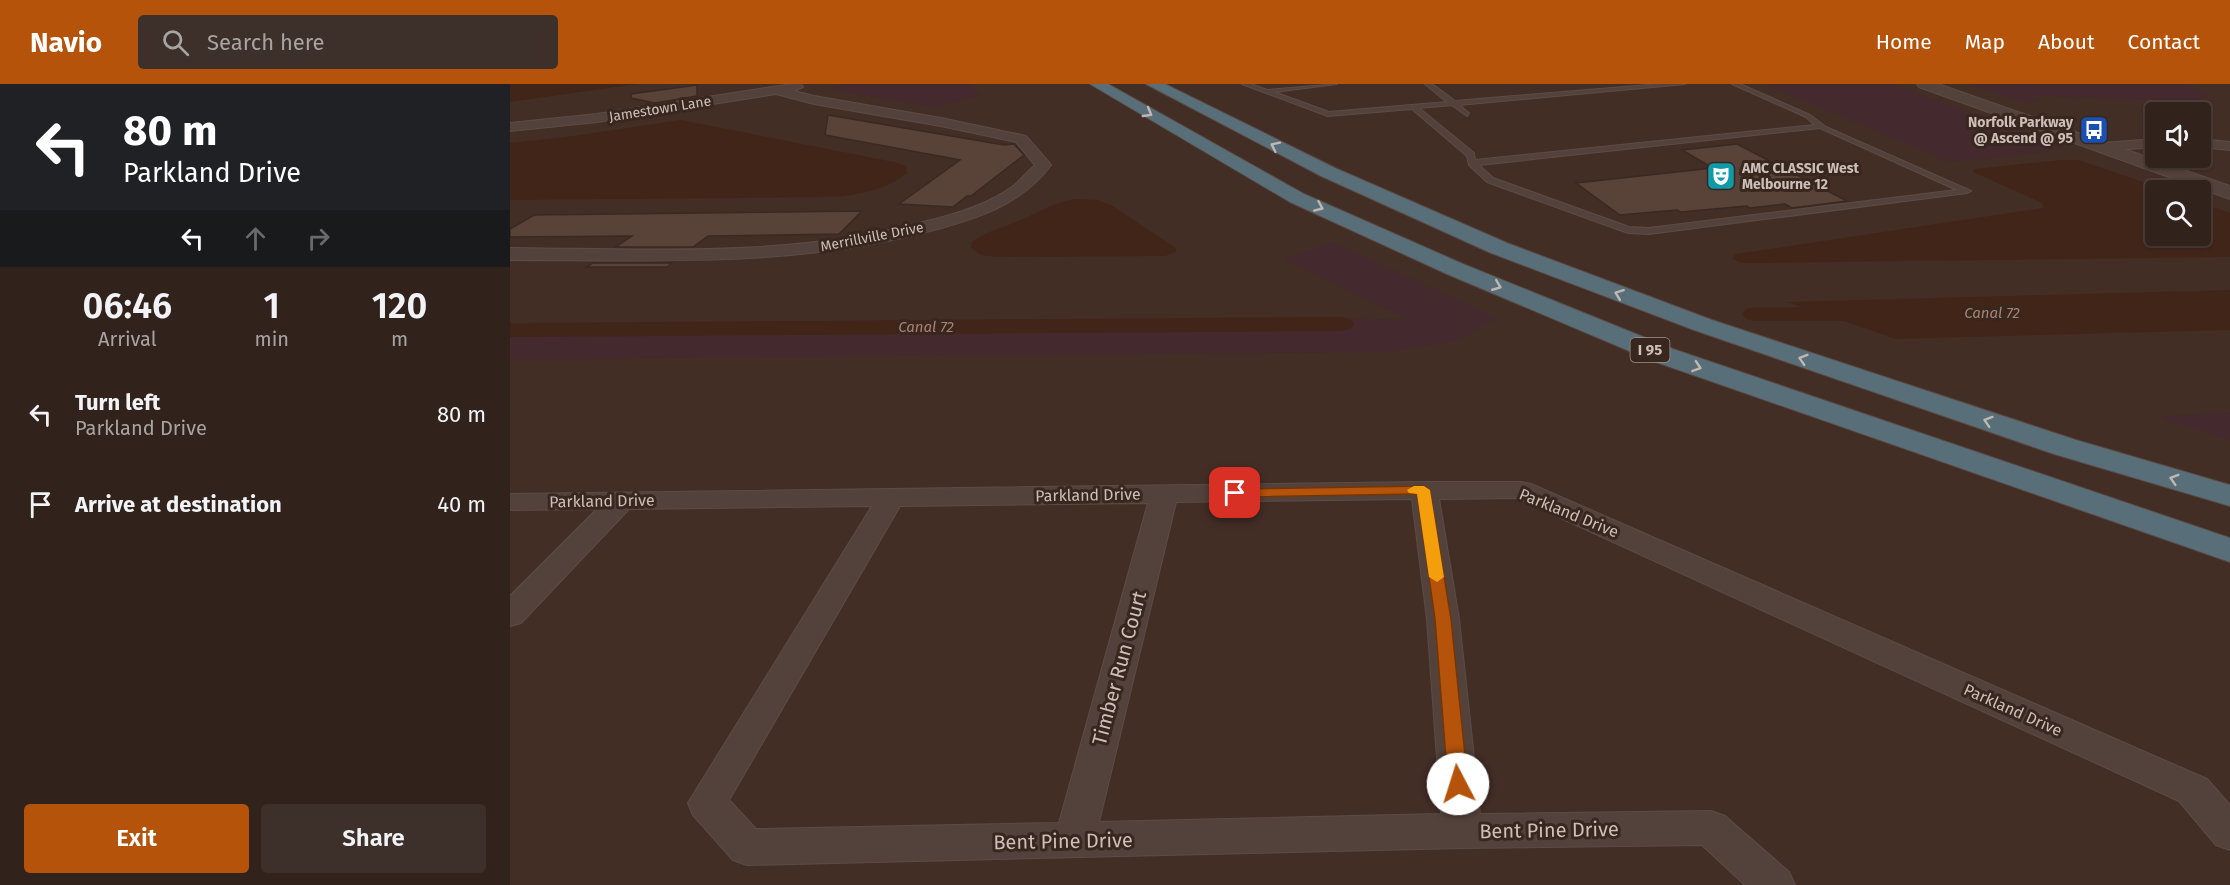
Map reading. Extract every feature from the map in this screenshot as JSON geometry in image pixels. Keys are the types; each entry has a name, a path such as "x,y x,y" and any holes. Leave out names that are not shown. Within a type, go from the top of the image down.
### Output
{"highway":[{"name":"I 95","path":"1097,84 1297,198 1455,269 1663,355 2230,550"},
{"name":"I 95","path":"1153,84 1328,172 1499,248 1702,325 2065,447 2230,496"},
{"path":"1173,84 1193,97 1203,111"}],"street":[{"name":"Jamestown Lane","path":"510,128 597,118 779,91 810,84"},
{"path":"1924,84 2102,147 2145,152"},
{"path":"1948,84 2230,193"},
{"name":"Merrillville Drive","path":"510,254 753,252 844,246 906,234 969,214 1017,190 1043,165 1021,139 942,122 814,100 779,91"},
{"path":"2211,144 2230,146"},
{"path":"2211,152 2230,153"},
{"path":"2192,168 2230,183"},
{"path":"1424,490 1443,619 1462,831"},
{"name":"Parkland Drive","path":"510,502 1521,490 2193,790 2230,833"},
{"name":"Timber Run Court","path":"1074,841 1164,494"},
{"name":"Bent Pine Drive","path":"891,498 707,803 747,847 1462,831 1711,828 1774,885"},
{"path":"510,615 622,500"}],"lane":[{"path":"1245,84 1328,114 1682,84"},
{"path":"1265,84 1269,92"},
{"path":"1269,92 1335,84"},
{"path":"1428,84 1467,114"},
{"path":"1415,108 1471,155 1472,163 1490,180 1628,230 1649,231 1967,191 1821,126 1808,116 1735,84"},
{"path":"1565,95 1578,104"},
{"path":"1472,163 1821,126"}],"shaded area":[{"path":"847,84 969,84 981,95 936,107 829,89"},
{"path":"1892,84 2068,149 1950,162 1767,85"},
{"path":"1968,84 2184,84 2210,95 2194,102 2022,95 2042,101 2027,103"},
{"path":"1333,242 1497,318 1455,341 1384,352 510,359 510,324 1300,317 1410,320 1284,259"},
{"path":"2230,412 2230,440 2156,417"}],"water":[{"path":"510,84 637,84 510,102"},
{"path":"681,120 894,162 906,166 907,173 883,187 838,197 510,200 510,143"},
{"path":"2079,160 2145,183 2145,246 2211,246 2211,206 2230,213 2230,257 1754,263 1741,263 1732,258 1736,254 2043,208 2042,203 1973,172 1974,169"},
{"path":"1075,199 1098,200 1111,205 1176,248 1176,252 1165,256 995,257 981,255 971,248 972,242 988,233 1051,206"},
{"path":"2230,290 2230,330 1896,339 1787,302"}],"building":[{"path":"697,85 697,96 655,103 631,98 631,94"},
{"path":"828,115 1004,145 1014,144 1024,155 953,207 899,204 960,160 825,135"},
{"name":"AMC CLASSIC West Melbourne 12","path":"1737,144 1847,201 1792,208 1785,204 1620,215 1576,183 1713,168 1682,150"},
{"path":"862,211 839,234 708,236 693,247 616,247 632,236 510,237 510,229 534,215"},
{"path":"593,263 672,263 667,267 587,267"}],"waterway":[{"name":"Canal 72","path":"1754,314 1861,314"},
{"name":"Canal 72","path":"510,330 1342,324"}],"slow traffic":[{"path":"1414,490 1424,490 1437,577"}],"place":[{"name":"Norfolk Parkway @ Ascend @ 95","path":"2094,130"},
{"name":"AMC CLASSIC West Melbourne 12","path":"1721,176"}],"route":[{"path":"1235,493 1424,490 1443,619 1458,784"}]}
